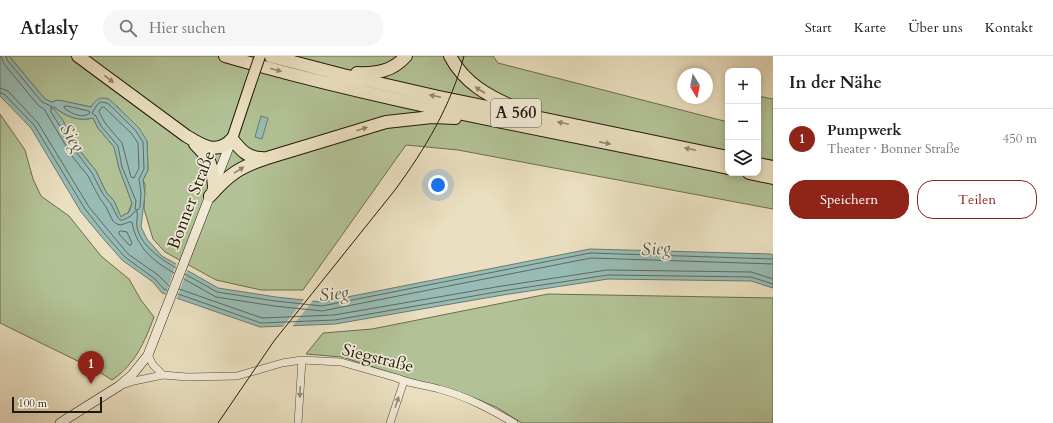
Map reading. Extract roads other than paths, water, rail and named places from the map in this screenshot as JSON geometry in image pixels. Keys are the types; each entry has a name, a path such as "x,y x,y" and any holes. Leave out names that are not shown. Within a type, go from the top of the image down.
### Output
{"highway":[{"path":"78,56 185,135 203,146 218,148 226,145 232,139 242,152 248,156 255,158 267,158"},
{"name":"A 560","path":"225,56 356,89 498,122 725,167"},
{"name":"A 560","path":"270,56 425,94 725,156"},
{"path":"305,65 373,74 387,70 400,63 406,56"},
{"path":"450,56 455,66 465,78 476,87 491,97 541,118"},
{"path":"212,191 226,178 251,163 386,122 432,117 498,122"},
{"path":"185,135 208,158 212,168 212,191"},
{"path":"761,165 773,167"},
{"path":"761,176 773,178"}],"main road":[{"name":"Bonner Straße","path":"60,423 119,386 132,375 148,355 232,139 260,56"}],"street":[{"path":"148,355 153,365 163,376"},
{"path":"298,423 302,360"},
{"name":"Siegstraße","path":"163,376 229,377 244,375 282,363 302,360 340,362 404,381 440,389 478,403 514,423"},
{"path":"119,386 134,381 163,376"},
{"path":"390,423 404,381"}],"water":[{"name":"Sieg","path":"0,56 9,56 45,99 52,102 58,100 91,107 98,99 109,99 139,128 147,141 148,170 143,180 145,194 141,227 147,239 162,256 218,288 322,302 590,249 770,254 773,255 773,288 751,281 608,279 503,295 335,324 260,327 162,293 153,282 122,260 81,212 31,128 0,96","holes":["51,107 54,107 77,119 93,118 98,128 114,147 119,168 132,203 128,213 121,217 114,201 106,192 96,171 80,151 62,119"]},
{"path":"261,116 268,118 262,139 255,137"}],"tram line":[{"path":"218,423 274,341 395,190 417,159 444,110 459,74 464,56"}],"place":[{"name":"Pumpwerk","path":"91,384"}]}
